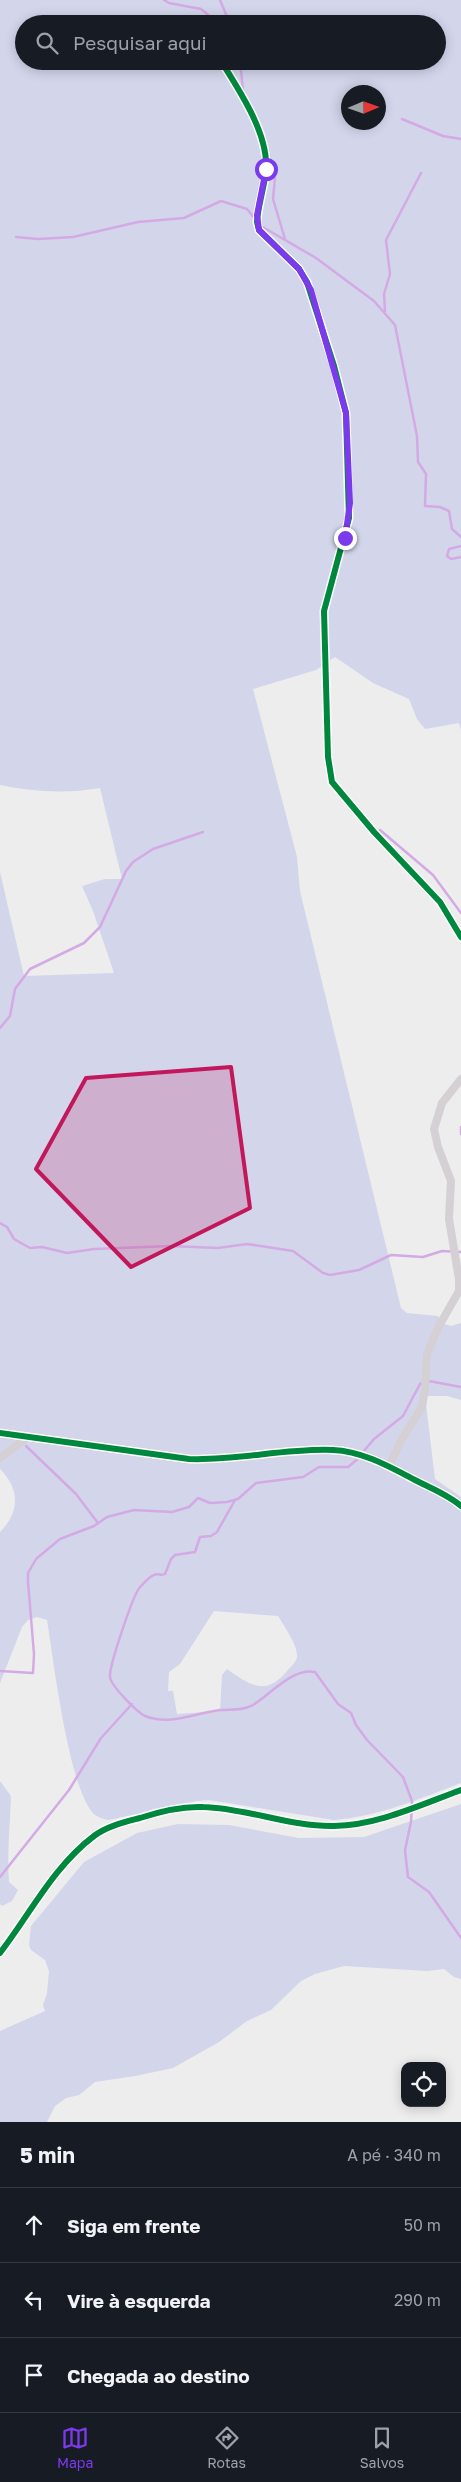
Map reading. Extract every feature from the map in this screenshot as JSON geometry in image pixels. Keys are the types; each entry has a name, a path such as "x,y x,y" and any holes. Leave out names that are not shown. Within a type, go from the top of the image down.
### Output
{"street":[{"path":"227,70 236,84 264,146 266,169 256,222 259,230 299,269 311,290 346,413 349,518 324,610 328,757 332,782 374,832 440,902 461,937"},
{"path":"389,1466 403,1437 422,1407 427,1354 459,1291 459,1279 448,1219 451,1181 440,1154 434,1129 442,1103 461,1079"},
{"path":"0,1433 181,1458 216,1460 334,1450 359,1455 389,1466 444,1494 461,1506"},
{"path":"0,1458 26,1438"},
{"path":"0,1953 60,1869 96,1834 116,1825 165,1810 201,1806 312,1824 337,1826 383,1818 461,1790"}],"highlighted area":[{"path":"231,1067 250,1208 131,1267 36,1169 86,1078"}],"shaded area":[{"path":"0,0 461,0 461,730 459,723 425,729 417,719 409,699 373,683 335,657 316,670 253,689 297,857 300,891 401,1308 407,1313 438,1316 441,1323 451,1326 461,1323 461,1400 447,1396 425,1396 435,1479 461,1497 461,1783 383,1811 334,1820 209,1800 196,1801 107,1820 92,1812 83,1797 76,1775 63,1721 47,1620 37,1617 28,1620 22,1627 0,1683 0,1532 11,1517 15,1500 11,1484 0,1469 0,872 24,976 114,973 93,911 82,886 105,879 122,879 100,788 50,791 0,785","holes":["214,1611 278,1616 293,1640 297,1655 294,1663 279,1679 272,1684 258,1686 243,1680 227,1669 222,1675 220,1711 177,1714 173,1691 168,1691 169,1672 180,1664"]},
{"path":"0,1781 11,1796 8,1850 9,1882 18,1890 12,1901 2,1906 0,1904"},
{"path":"461,1804 461,1979 454,1977 444,1969 427,1971 344,1966 315,1974 301,1981 271,2010 247,2021 219,2042 173,2068 95,2082 79,2095 66,2098 55,2106 47,2122 0,2122 0,2031 45,2011 43,2005 47,1993 49,1971 45,1960 31,1950 29,1945 31,1926 84,1862 137,1833 178,1824 229,1825 299,1838 364,1837"}],"waterway":[{"path":"164,0 169,3 201,9 208,15"},
{"path":"220,0 226,15"},
{"path":"241,70 243,90"},
{"path":"402,119 443,136 461,139"},
{"path":"269,160 275,178 273,199 285,239"},
{"path":"385,311 384,294 390,274 386,240 421,173"},
{"path":"16,237 38,239 73,237 138,222 184,218 221,201 247,209 256,220"},
{"path":"261,226 316,258 374,301 395,325 417,436 418,462 426,474 425,506 440,507 449,511 452,529 461,537"},
{"path":"461,546 449,549 447,556 451,559 461,557"},
{"path":"380,830 433,875 461,913"},
{"path":"0,1028 10,1016 15,989 30,969 84,943 100,927 126,871 133,862 153,849 203,832"},
{"path":"461,1127 461,1134"},
{"path":"0,1223 7,1227 14,1239 30,1248 42,1247 67,1253 94,1249 170,1246 218,1248 247,1244 293,1251 323,1273 330,1275 359,1270 391,1255 423,1257 442,1251 461,1252"},
{"path":"363,1452 374,1439 403,1416 420,1384 429,1381 461,1387"},
{"path":"26,1446 76,1494 98,1523"},
{"path":"0,1671 33,1673 34,1654 28,1573 36,1559 60,1539 94,1526 107,1517 134,1510 172,1512 189,1507 198,1498 210,1503 227,1502 238,1499 256,1483 303,1477 319,1467 348,1467 360,1457"},
{"path":"235,1500 217,1532 211,1536 200,1537 195,1552 175,1555 171,1559 165,1574 155,1574 140,1587 132,1603 117,1646 111,1670 111,1681 141,1714 164,1720 249,1707 290,1678 306,1672 315,1672 338,1704 351,1713 356,1725 367,1740 403,1777 412,1801 411,1822 405,1850 408,1877 429,1892 461,1938"},
{"path":"0,1877 69,1790 101,1738 132,1704"}],"cycle path":[{"path":"227,70 251,112 265,155 266,168 257,222 259,230 299,269 307,282 334,366 346,413 349,518 324,611 328,757 332,782 374,832 440,902 461,937"},
{"path":"0,1433 189,1459 225,1458 315,1450 344,1451 355,1453 386,1465 461,1506"},
{"path":"0,1953 43,1891 67,1861 94,1836 116,1825 163,1811 195,1807 219,1808 318,1826 350,1825 399,1813 461,1790"}],"route":[{"path":"266,169 256,222 259,230 265,237 299,269 311,290 346,413 350,503 345,538"}]}
